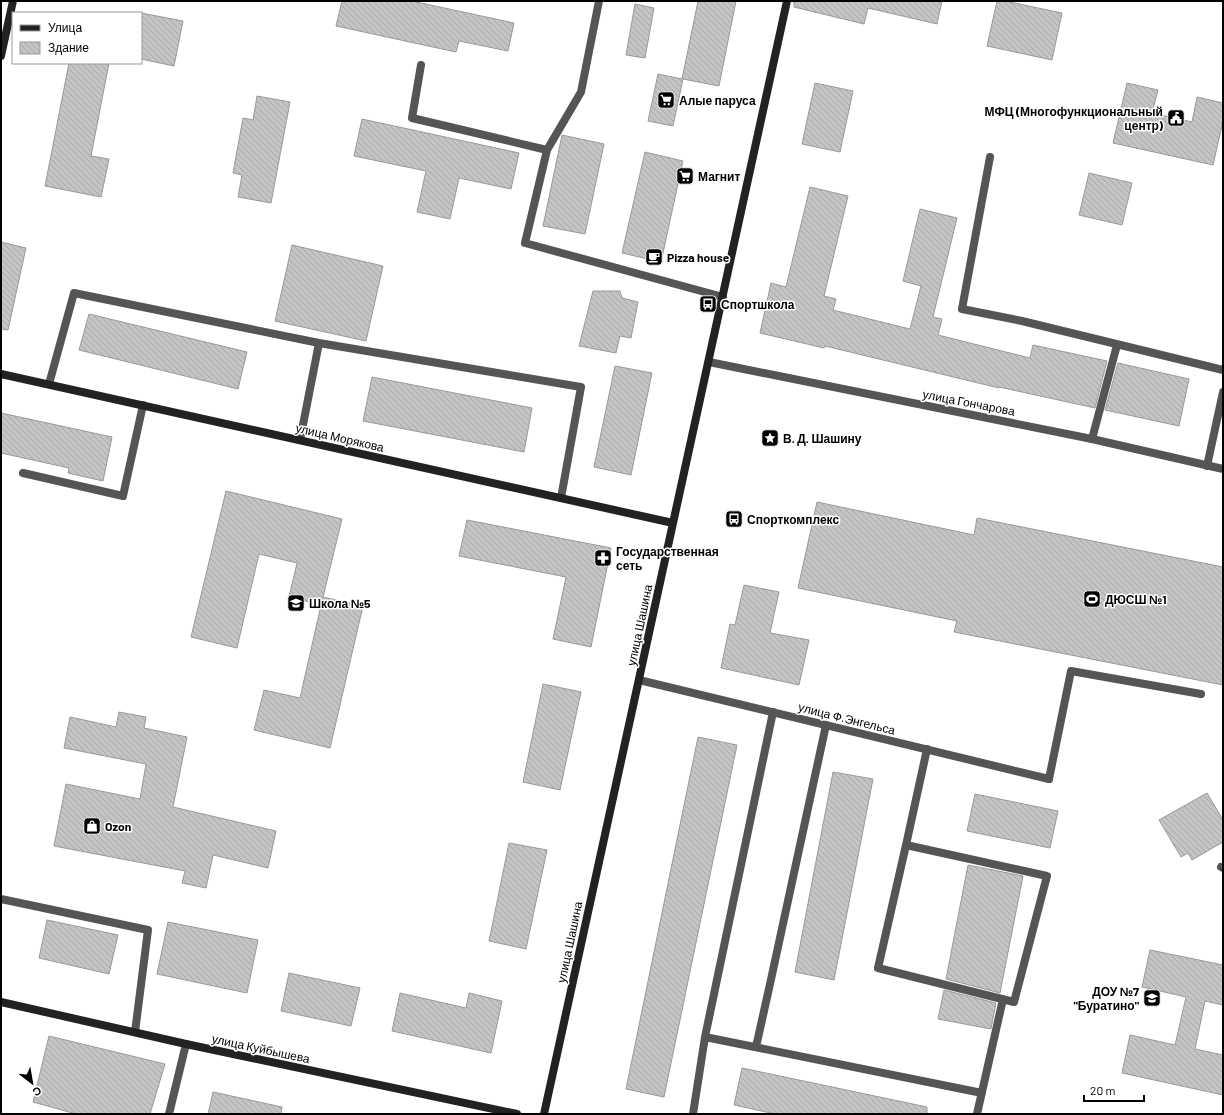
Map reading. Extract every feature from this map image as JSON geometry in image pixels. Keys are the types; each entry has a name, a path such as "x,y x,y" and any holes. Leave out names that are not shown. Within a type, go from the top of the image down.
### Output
{"main road":[{"path":"1,56 12,1"},
{"name":"улица Шашина","path":"544,1114 787,1"},
{"name":"улица Морякова","path":"1,374 673,523"},
{"name":"улица Куйбышева","path":"1,1002 186,1044 516,1114"}],"street":[{"path":"599,1 581,92 547,150 525,243 723,297"},
{"path":"421,66 412,118 547,150"},
{"path":"990,157 962,309 1022,321 1223,370"},
{"path":"49,384 74,293 319,343 581,388 561,498"},
{"path":"300,440 319,343"},
{"path":"1092,439 1117,345"},
{"name":"улица Гончарова","path":"709,362 1092,439 1223,469"},
{"path":"1207,466 1223,392"},
{"path":"23,473 123,496 143,405"},
{"name":"улица Ф.Энгельса","path":"639,680 1049,779 1071,671 1201,694"},
{"path":"692,1114 705,1036 773,712"},
{"path":"756,1047 826,725"},
{"path":"906,844 1047,876 1014,1002 878,968 927,749"},
{"path":"1,899 148,930 135,1032"},
{"path":"977,1114 1003,999"},
{"path":"705,1036 982,1093"},
{"path":"169,1114 186,1044"}],"building":[{"path":"342,1 412,1 514,23 508,51 459,41 456,52 336,26"},
{"path":"698,1 736,1 719,86 683,79 673,126 648,121 658,74 682,79"},
{"path":"794,1 942,1 937,24 868,8 864,24 794,7"},
{"path":"997,1 1005,1 1062,13 1052,60 987,46"},
{"path":"635,4 654,8 645,58 626,55"},
{"path":"142,13 183,21 174,66 142,59"},
{"path":"69,64 109,64 91,156 109,159 101,197 45,186"},
{"path":"815,83 853,91 840,152 802,144"},
{"path":"1127,83 1158,90 1152,113 1192,122 1197,97 1223,103 1223,121 1213,165 1113,143"},
{"path":"257,96 290,102 271,203 238,197 242,175 233,173 243,118 253,120"},
{"path":"362,119 519,153 511,189 459,178 450,219 417,212 426,171 354,156"},
{"path":"562,135 604,144 585,234 543,226"},
{"path":"645,152 683,161 661,262 622,253"},
{"path":"1089,173 1132,183 1122,225 1079,215"},
{"path":"810,187 848,196 824,296 836,299 833,310 910,329 921,286 903,281 920,209 957,218 933,317 942,319 938,335 1030,358 1033,345 1107,361 1095,408 999,388 825,346 824,348 760,333 771,283 786,287"},
{"path":"1,242 26,248 8,330 1,329"},
{"path":"292,245 383,266 366,341 275,321"},
{"path":"593,291 620,291 622,298 638,302 631,338 620,336 616,353 579,346"},
{"path":"89,314 247,352 238,389 79,350"},
{"path":"1118,363 1189,379 1179,426 1105,410"},
{"path":"615,366 652,373 631,475 594,467"},
{"path":"372,377 532,408 524,452 363,421"},
{"path":"1,413 112,437 103,481 68,473 69,468 1,453"},
{"path":"226,491 342,519 323,597 363,606 330,748 254,730 264,690 300,698 321,605 289,597 297,563 259,554 237,648 191,637"},
{"name":"ДЮСШ №1","path":"817,502 974,535 977,518 1223,567 1223,685 954,632 957,621 798,588"},
{"path":"467,520 611,548 591,647 553,639 566,577 459,556"},
{"path":"744,585 779,592 770,633 809,640 799,685 721,668 730,624 735,625"},
{"path":"543,684 581,692 560,790 523,782"},
{"path":"119,712 146,717 144,728 187,737 173,807 276,831 268,868 213,855 206,888 182,883 185,871 54,846 66,784 140,799 146,764 64,748 70,717 116,727"},
{"path":"698,737 737,745 664,1097 626,1089"},
{"path":"833,772 873,779 834,980 795,972"},
{"path":"1207,793 1223,820 1223,842 1192,860 1188,853 1181,857 1159,820"},
{"path":"975,794 1058,811 1050,848 967,831"},
{"path":"509,843 547,850 526,949 489,941"},
{"path":"968,865 1023,876 1000,993 946,979"},
{"path":"47,920 118,935 109,974 39,958"},
{"path":"168,922 258,940 247,993 157,974"},
{"path":"1150,950 1223,965 1223,1005 1205,1001 1195,1049 1223,1055 1223,1095 1122,1073 1130,1035 1175,1045 1186,997 1142,987"},
{"path":"289,973 360,988 351,1026 281,1011"},
{"path":"944,990 996,1003 991,1029 938,1019"},
{"path":"400,993 466,1008 469,993 502,1001 491,1053 392,1031"},
{"path":"49,1036 165,1064 150,1114 76,1114 33,1102"},
{"path":"742,1068 927,1107 927,1114 775,1114 734,1105"},
{"path":"213,1092 282,1107 281,1114 208,1114"}],"place":[{"name":"Алые паруса","path":"666,100"},
{"name":"МФЦ (Многофункциональный центр)","path":"1176,118"},
{"name":"Магнит","path":"685,176"},
{"name":"Pizza house","path":"654,257"},
{"name":"Спортшкола","path":"708,304"},
{"name":"В. Д. Шашину","path":"770,438"},
{"name":"Спорткомплекс","path":"734,519"},
{"name":"Государственная сеть","path":"603,558"},
{"name":"ДЮСШ №1","path":"1092,599"},
{"name":"Школа №5","path":"296,603"},
{"name":"Ozon","path":"92,826"},
{"name":"ДОУ №7 \"Буратино\"","path":"1152,998"}]}
